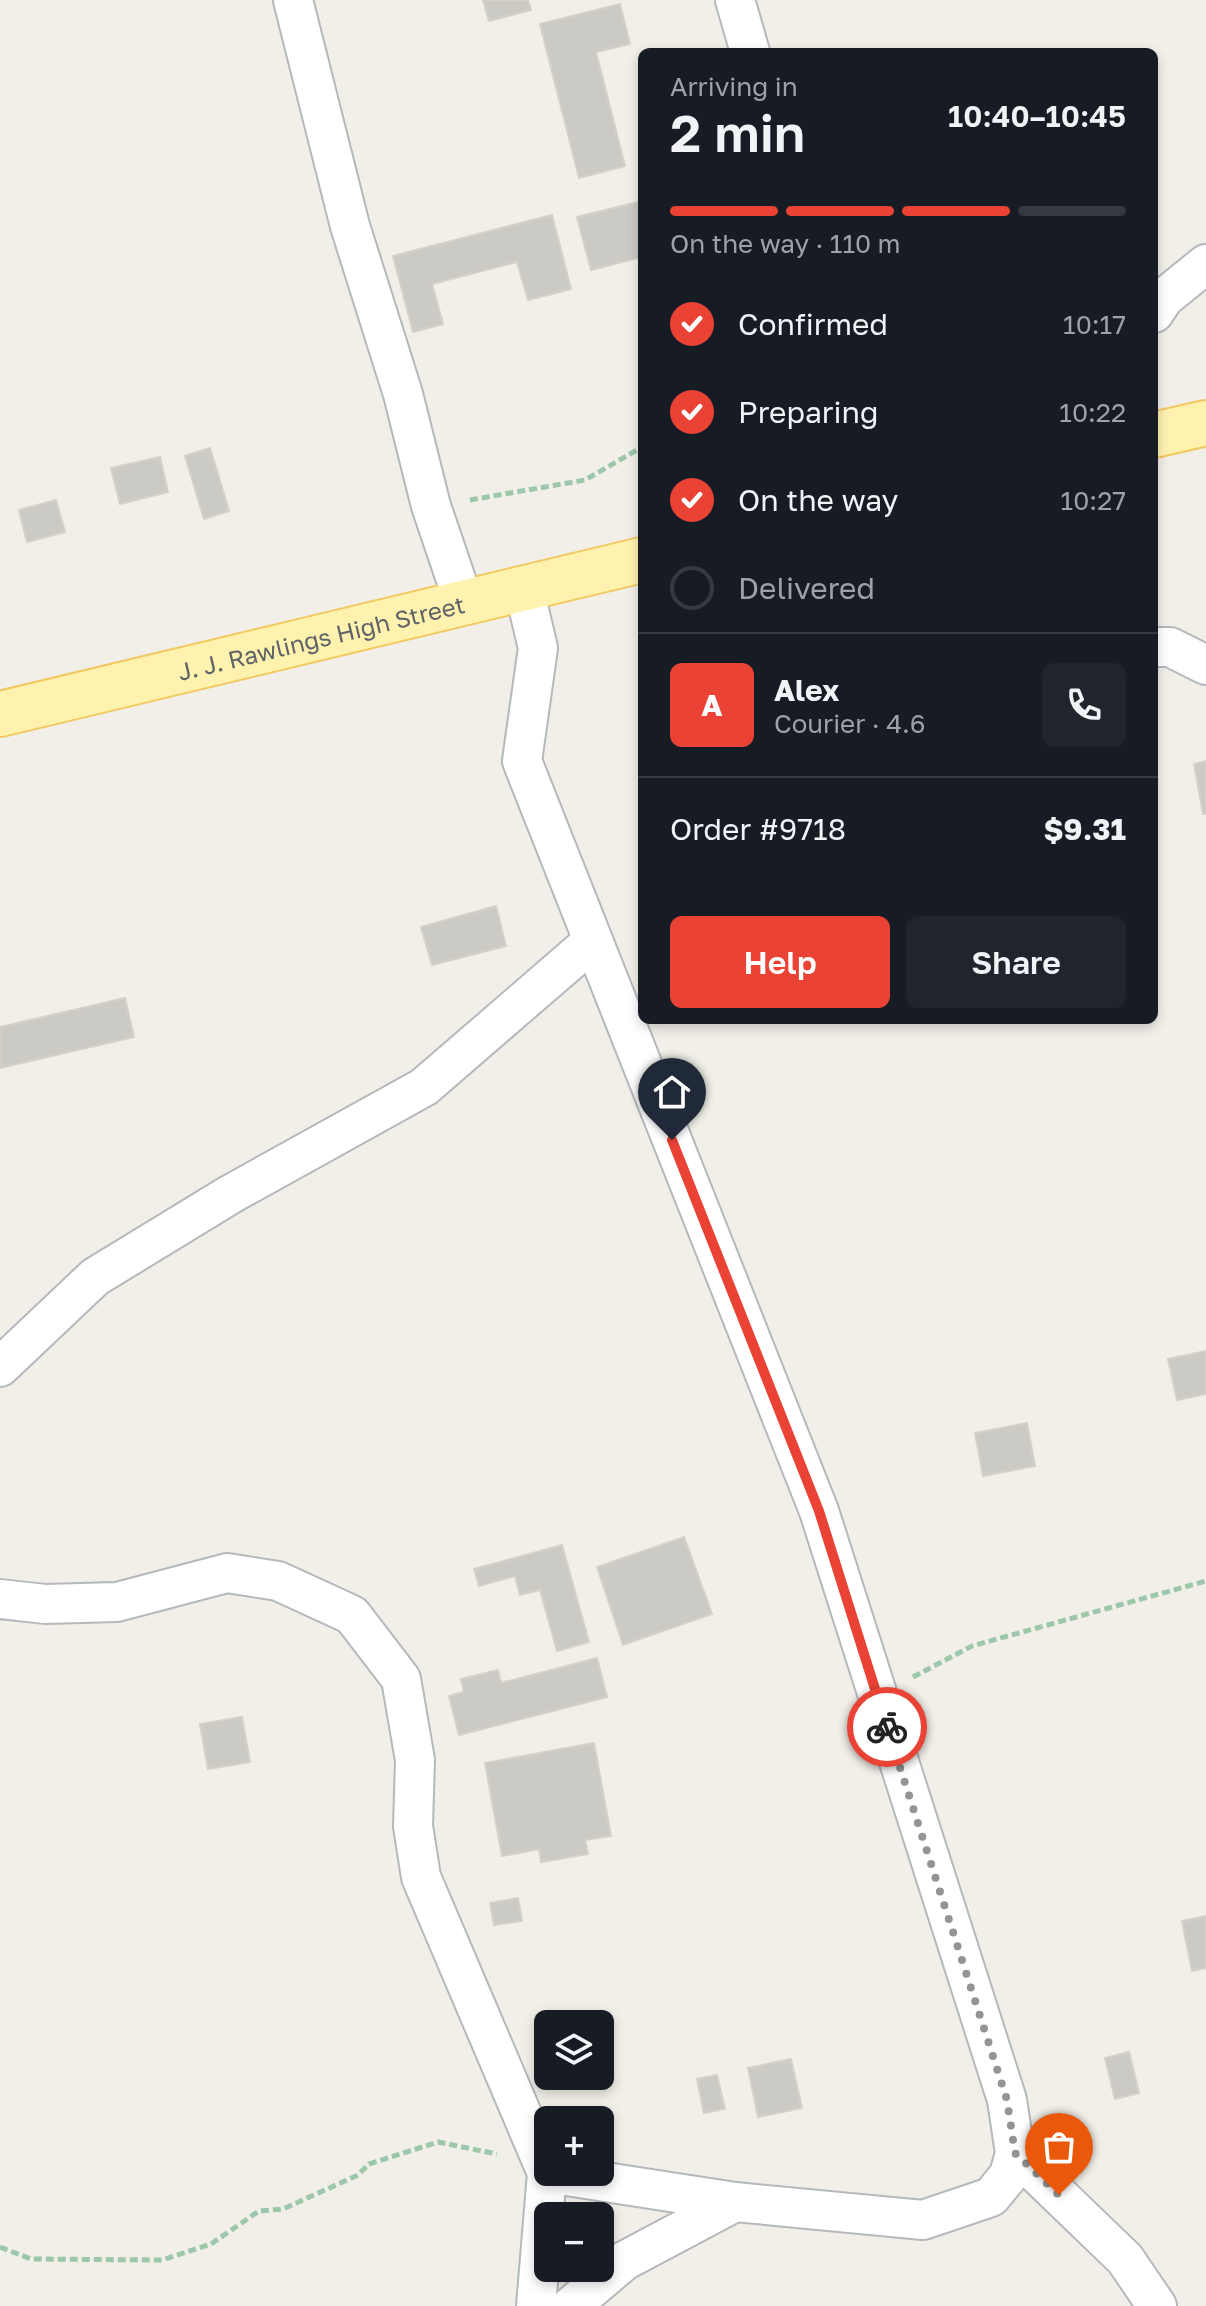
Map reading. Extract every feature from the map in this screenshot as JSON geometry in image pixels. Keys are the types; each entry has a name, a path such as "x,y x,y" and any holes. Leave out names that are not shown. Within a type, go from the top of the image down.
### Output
{"main road":[{"path":"1158,434 1206,423"},
{"name":"J. J. Rawlings High Street","path":"0,714 638,561"}],"street":[{"path":"293,0 350,226 403,394 431,506 464,603"},
{"path":"735,0 749,48"},
{"path":"1158,307 1164,298 1206,264"},
{"path":"524,589 538,648 522,761 819,1511 1007,2100 1015,2153 1009,2175 991,2197 923,2220 735,2202 614,2177"},
{"path":"1158,647 1170,647 1206,665"},
{"path":"0,1367 95,1277 231,1194 424,1087 593,941"},
{"path":"0,1599 45,1604 117,1602 227,1573 278,1581 352,1615 401,1679 415,1760 413,1826 421,1877 534,2143"},
{"path":"1015,2153 1125,2259 1157,2306"},
{"path":"536,2306 541,2186"},
{"path":"571,2306 624,2261 735,2202"}],"path":[{"path":"431,506 585,480 638,449"},
{"path":"879,1700 921,1671 972,1646 1206,1581"},
{"path":"0,2247 31,2259 162,2260 211,2244 259,2211 283,2209 358,2175 369,2164 438,2142 534,2161"}],"building":[{"path":"483,0 528,0 531,10 489,21"},
{"path":"620,4 630,44 596,52 625,166 579,178 540,24"},
{"path":"638,202 638,258 591,270 577,217"},
{"path":"552,215 571,289 528,300 517,262 432,284 443,324 413,332 393,256"},
{"path":"210,448 229,511 204,519 185,456"},
{"path":"160,457 168,492 120,504 111,468"},
{"path":"56,500 65,532 27,542 19,510"},
{"path":"1206,761 1206,814 1203,814 1194,764"},
{"path":"496,906 506,946 432,965 421,927"},
{"path":"125,998 134,1037 0,1068 0,1027"},
{"path":"1206,1351 1206,1394 1177,1400 1168,1359"},
{"path":"1027,1423 1035,1466 983,1476 975,1433"},
{"path":"684,1537 712,1614 623,1645 597,1567"},
{"path":"562,1545 589,1642 557,1651 540,1590 520,1595 515,1576 479,1586 474,1569"},
{"path":"597,1658 607,1697 459,1735 449,1696 464,1692 461,1679 498,1670 501,1683"},
{"path":"242,1717 250,1762 208,1769 200,1724"},
{"path":"594,1743 611,1836 585,1840 588,1854 541,1862 539,1849 502,1856 485,1763"},
{"path":"518,1898 522,1921 494,1925 490,1903"},
{"path":"1206,1916 1206,1968 1192,1971 1182,1921"},
{"path":"1129,2052 1139,2093 1115,2099 1105,2058"},
{"path":"791,2059 802,2108 758,2117 748,2068"},
{"path":"717,2075 725,2109 704,2113 697,2079"}],"way so far":[{"path":"887,1727 1007,2100 1015,2153 1059,2195"}],"route":[{"path":"672,1140 819,1511 887,1727"}]}
